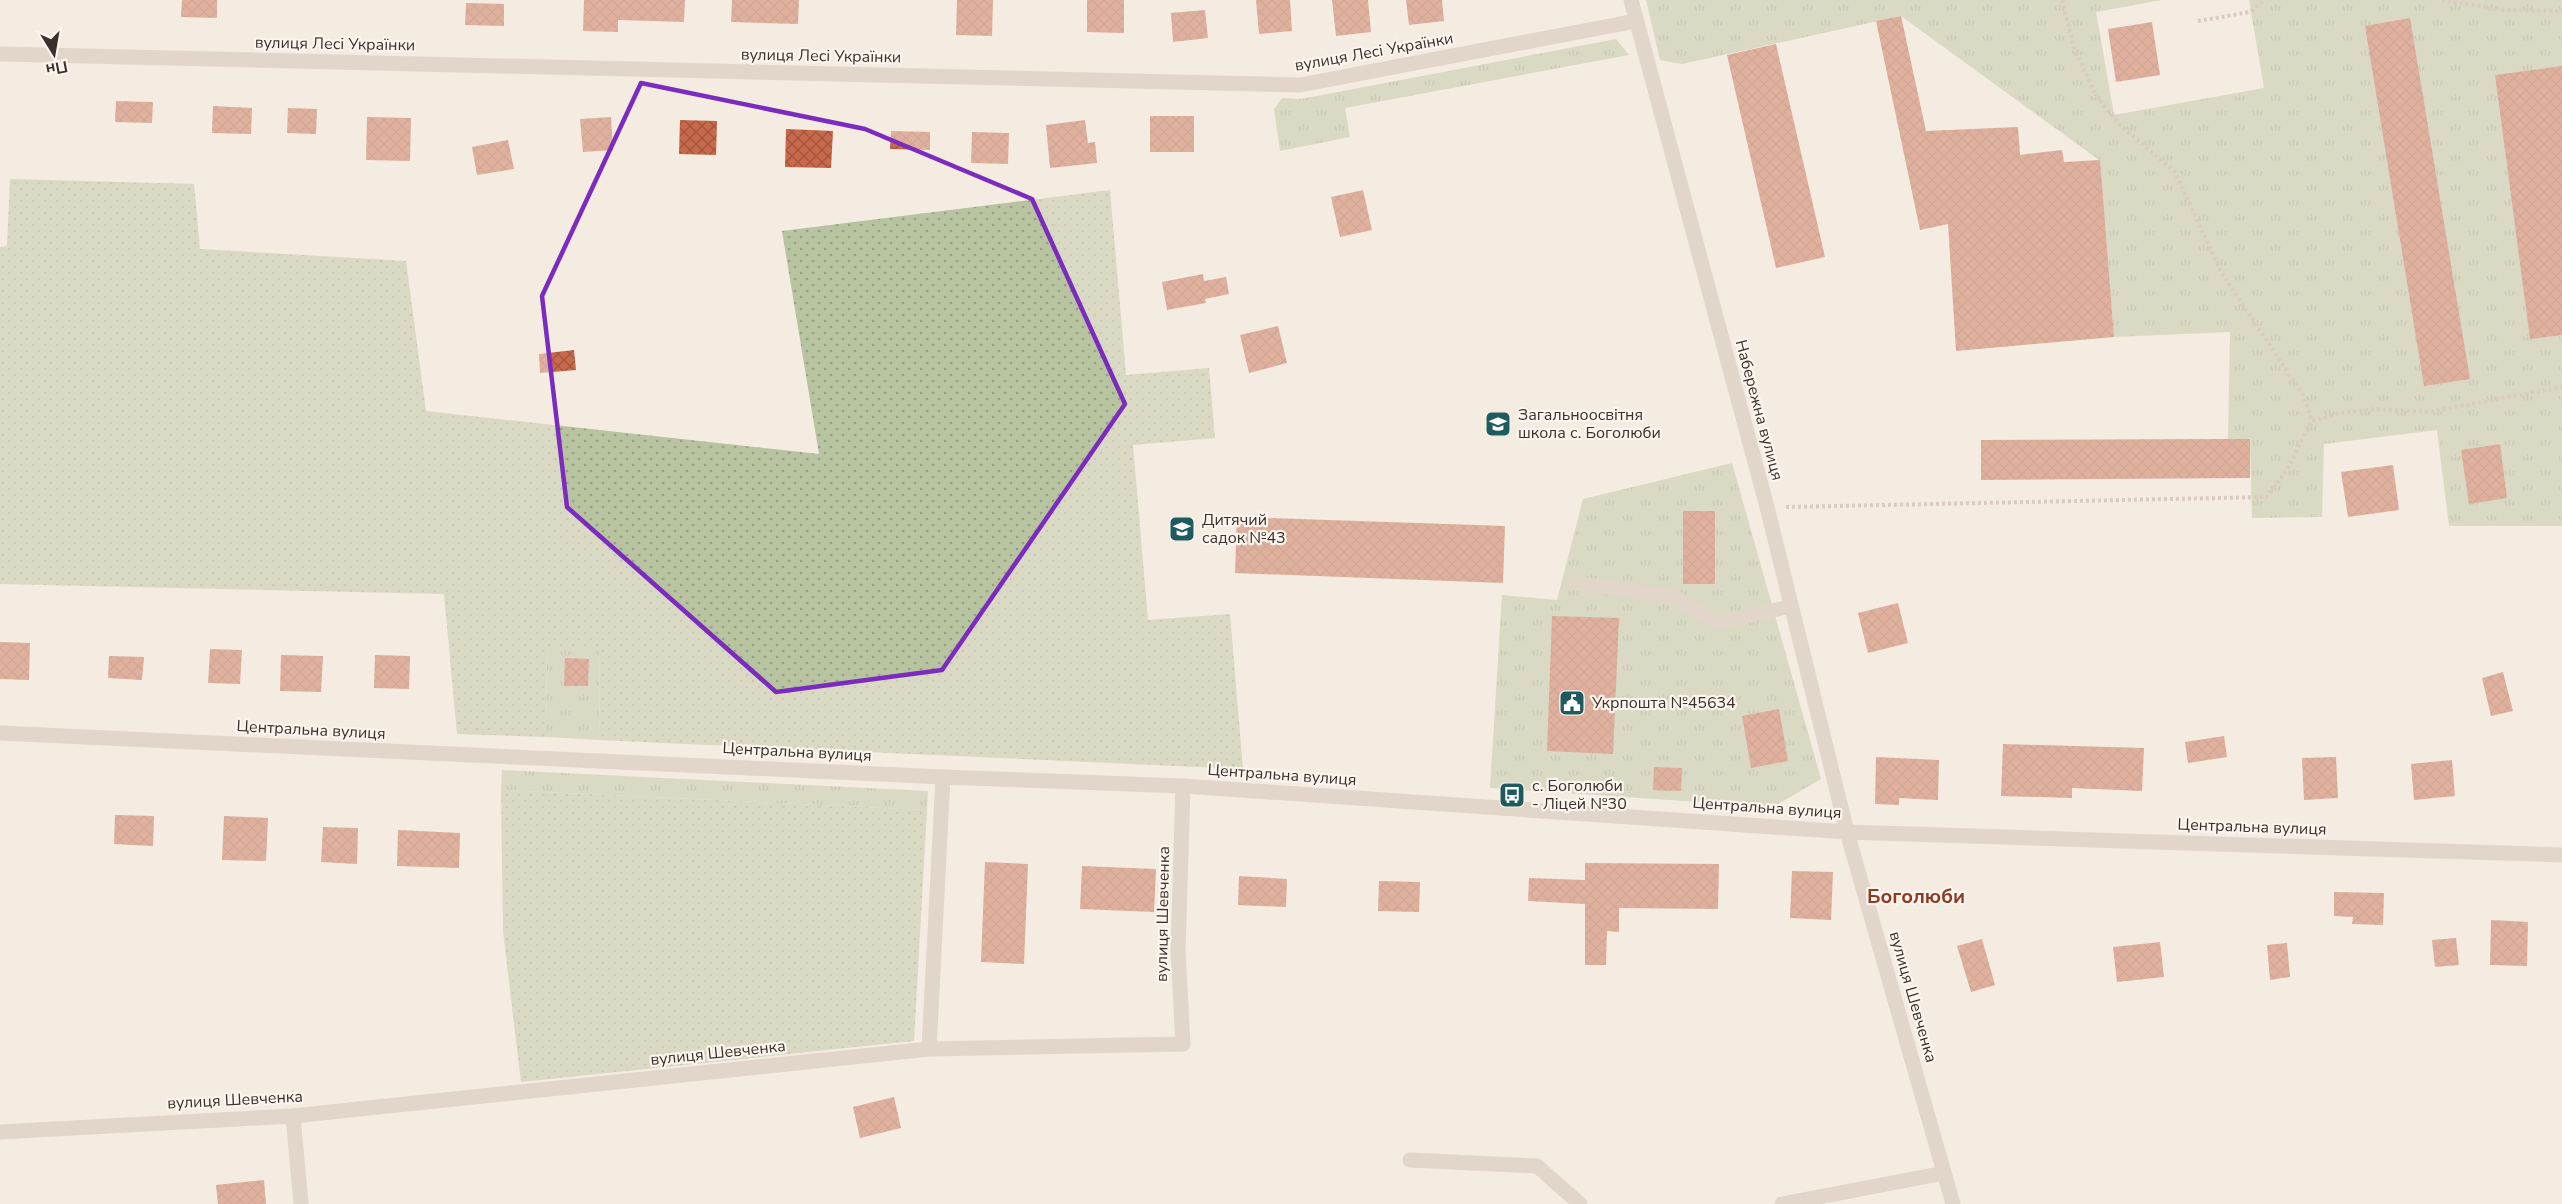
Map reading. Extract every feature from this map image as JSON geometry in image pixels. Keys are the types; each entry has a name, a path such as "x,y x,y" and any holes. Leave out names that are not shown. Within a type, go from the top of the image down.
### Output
{"street":[{"name":"Набережна вулиця","path":"1631,0 1767,507 1847,832"},
{"name":"вулиця Лесі Українки","path":"0,54 1300,85 1636,21"},
{"name":"Центральна вулиця","path":"0,733 1184,786 1847,832 2562,855"},
{"path":"929,1048 943,777"},
{"name":"вулиця Шевченка","path":"0,1132 293,1116 929,1048 1183,1044 1178,951 1184,786"},
{"name":"вулиця Шевченка","path":"1847,832 1953,1204"},
{"path":"293,1116 301,1204"},
{"path":"1410,1160 1537,1166 1580,1204"},
{"path":"1782,1204 1944,1173"}],"lane":[{"path":"1574,583 1675,597 1718,622 1792,606"}],"path":[{"path":"1767,507 2267,496 2286,471 2312,421 2303,395 2221,272 2175,172 2121,126 2096,96 2074,47 2062,0"},
{"path":"2198,21 2250,12 2264,0"},
{"path":"2442,0 2505,10 2562,11"},
{"path":"2312,421 2340,413 2375,409 2429,412 2562,387"}],"highlighted area":[{"path":"641,83 865,129 1032,199 1125,404 942,670 776,692 567,507 542,296"}],"green space":[{"path":"1646,0 2162,0 2096,12 2114,115 2264,88 2249,0 2562,0 2562,526 2449,526 2437,430 2324,444 2322,517 2252,518 2250,440 2228,439 2230,332 2114,337 2099,160 1901,16 1682,64 1660,60"},
{"path":"1616,39 1629,55 1345,108 1350,137 1280,151 1274,109 1282,98 1301,99"},
{"path":"10,179 194,184 200,249 406,261 426,411 819,454 782,231 1110,190 1126,375 1209,368 1215,438 1133,445 1148,620 1230,614 1243,769 599,740 600,648 547,648 546,737 457,734 444,594 0,584 0,247 7,246"},
{"path":"1732,463 1821,779 1773,807 1490,788 1502,595 1557,600 1583,499"},
{"path":"547,647 600,648 599,740 546,737"},
{"path":"502,770 928,791 927,810 501,790"},
{"path":"501,790 927,810 914,1041 521,1082 503,931"}],"building":[{"path":"182,0 217,0 217,18 181,17"},
{"path":"584,0 685,0 684,22 618,20 618,32 583,31"},
{"path":"732,0 799,0 798,24 731,22"},
{"path":"957,0 993,0 992,36 956,35"},
{"path":"1087,0 1124,0 1124,33 1087,32"},
{"path":"1256,0 1290,0 1292,31 1259,34"},
{"path":"1332,0 1368,0 1371,32 1336,36"},
{"path":"1406,0 1442,0 1444,21 1409,25"},
{"path":"466,3 504,4 504,26 465,25"},
{"path":"1205,10 1208,38 1173,42 1171,13"},
{"path":"1901,16 1926,131 2018,127 2020,155 2062,150 2064,162 2100,160 2114,337 1956,351 1948,224 1920,230 1876,21"},
{"path":"2410,18 2470,379 2424,386 2365,26"},
{"path":"2152,22 2160,75 2116,82 2108,29"},
{"path":"1776,44 1825,257 1776,268 1727,55"},
{"path":"2562,66 2562,335 2530,339 2495,75"},
{"path":"116,101 153,102 152,123 115,122"},
{"path":"213,106 252,108 251,134 212,133"},
{"path":"288,108 317,109 316,134 287,133"},
{"path":"1150,116 1194,116 1194,152 1150,152"},
{"path":"367,117 411,118 410,161 366,160"},
{"path":"611,117 613,150 583,152 580,119"},
{"path":"680,120 717,121 716,155 679,154"},
{"path":"1085,120 1088,143 1095,142 1097,163 1050,168 1046,125"},
{"path":"786,129 833,131 831,168 785,167"},
{"path":"891,131 930,132 930,150 890,149"},
{"path":"972,132 1009,133 1008,164 971,163"},
{"path":"508,140 514,169 477,175 472,147"},
{"path":"1363,190 1372,230 1340,237 1331,197"},
{"path":"1203,274 1204,281 1226,277 1229,294 1205,299 1206,303 1167,310 1162,282"},
{"path":"1278,326 1287,363 1249,373 1240,335"},
{"path":"574,350 576,370 540,373 539,354"},
{"path":"2250,439 2250,478 1981,480 1981,440"},
{"path":"2500,444 2507,498 2469,504 2461,450"},
{"path":"2393,465 2399,510 2348,517 2341,472"},
{"path":"1683,511 1715,511 1715,584 1683,584"},
{"path":"1237,517 1505,526 1503,583 1235,573"},
{"path":"1898,603 1908,643 1868,653 1858,613"},
{"path":"1552,616 1619,618 1613,754 1547,751"},
{"path":"0,642 30,643 29,680 0,679"},
{"path":"210,649 242,650 240,684 208,683"},
{"path":"281,655 323,656 321,692 280,691"},
{"path":"375,655 410,656 409,689 374,688"},
{"path":"109,656 144,657 142,680 108,678"},
{"path":"565,658 589,659 588,686 564,686"},
{"path":"2503,672 2513,711 2491,716 2482,678"},
{"path":"1779,709 1788,761 1751,768 1742,716"},
{"path":"2224,736 2227,757 2188,763 2185,742"},
{"path":"2003,744 2144,748 2142,791 2072,788 2072,798 2001,796"},
{"path":"1876,757 1939,760 1938,800 1899,798 1899,805 1875,804"},
{"path":"2336,757 2338,798 2304,800 2302,758"},
{"path":"2452,760 2455,796 2414,800 2411,764"},
{"path":"1654,767 1682,768 1681,791 1653,790"},
{"path":"115,815 154,816 153,846 114,844"},
{"path":"224,816 268,818 266,861 222,860"},
{"path":"323,827 358,828 357,864 321,862"},
{"path":"398,830 460,833 459,868 397,866"},
{"path":"985,862 1028,864 1024,964 981,962"},
{"path":"1585,863 1719,864 1718,909 1619,908 1619,932 1607,931 1606,965 1585,965 1585,904 1528,901 1529,878 1585,880"},
{"path":"1082,866 1156,869 1154,912 1080,909"},
{"path":"1792,871 1833,872 1831,920 1790,918"},
{"path":"1239,876 1287,879 1286,907 1238,905"},
{"path":"1379,881 1420,882 1419,912 1378,911"},
{"path":"2334,892 2384,893 2383,925 2352,924 2353,917 2334,916"},
{"path":"2491,920 2528,922 2527,966 2490,965"},
{"path":"2456,938 2459,965 2435,967 2432,940"},
{"path":"1982,939 1995,985 1971,992 1957,946"},
{"path":"2160,942 2164,977 2117,982 2113,947"},
{"path":"2287,943 2290,977 2270,980 2267,945"},
{"path":"894,1097 901,1128 860,1138 853,1107"},
{"path":"264,1180 266,1204 218,1204 216,1185"}],"place":[{"name":"Загальноосвітня школа с. Боголюби","path":"1498,424"},
{"name":"Дитячий садок №43","path":"1182,529"},
{"name":"Укрпошта №45634","path":"1572,703"},
{"name":"с. Боголюби - Ліцей №30","path":"1512,795"}],"district":[{"name":"Боголюби","path":"1916,896"}]}
